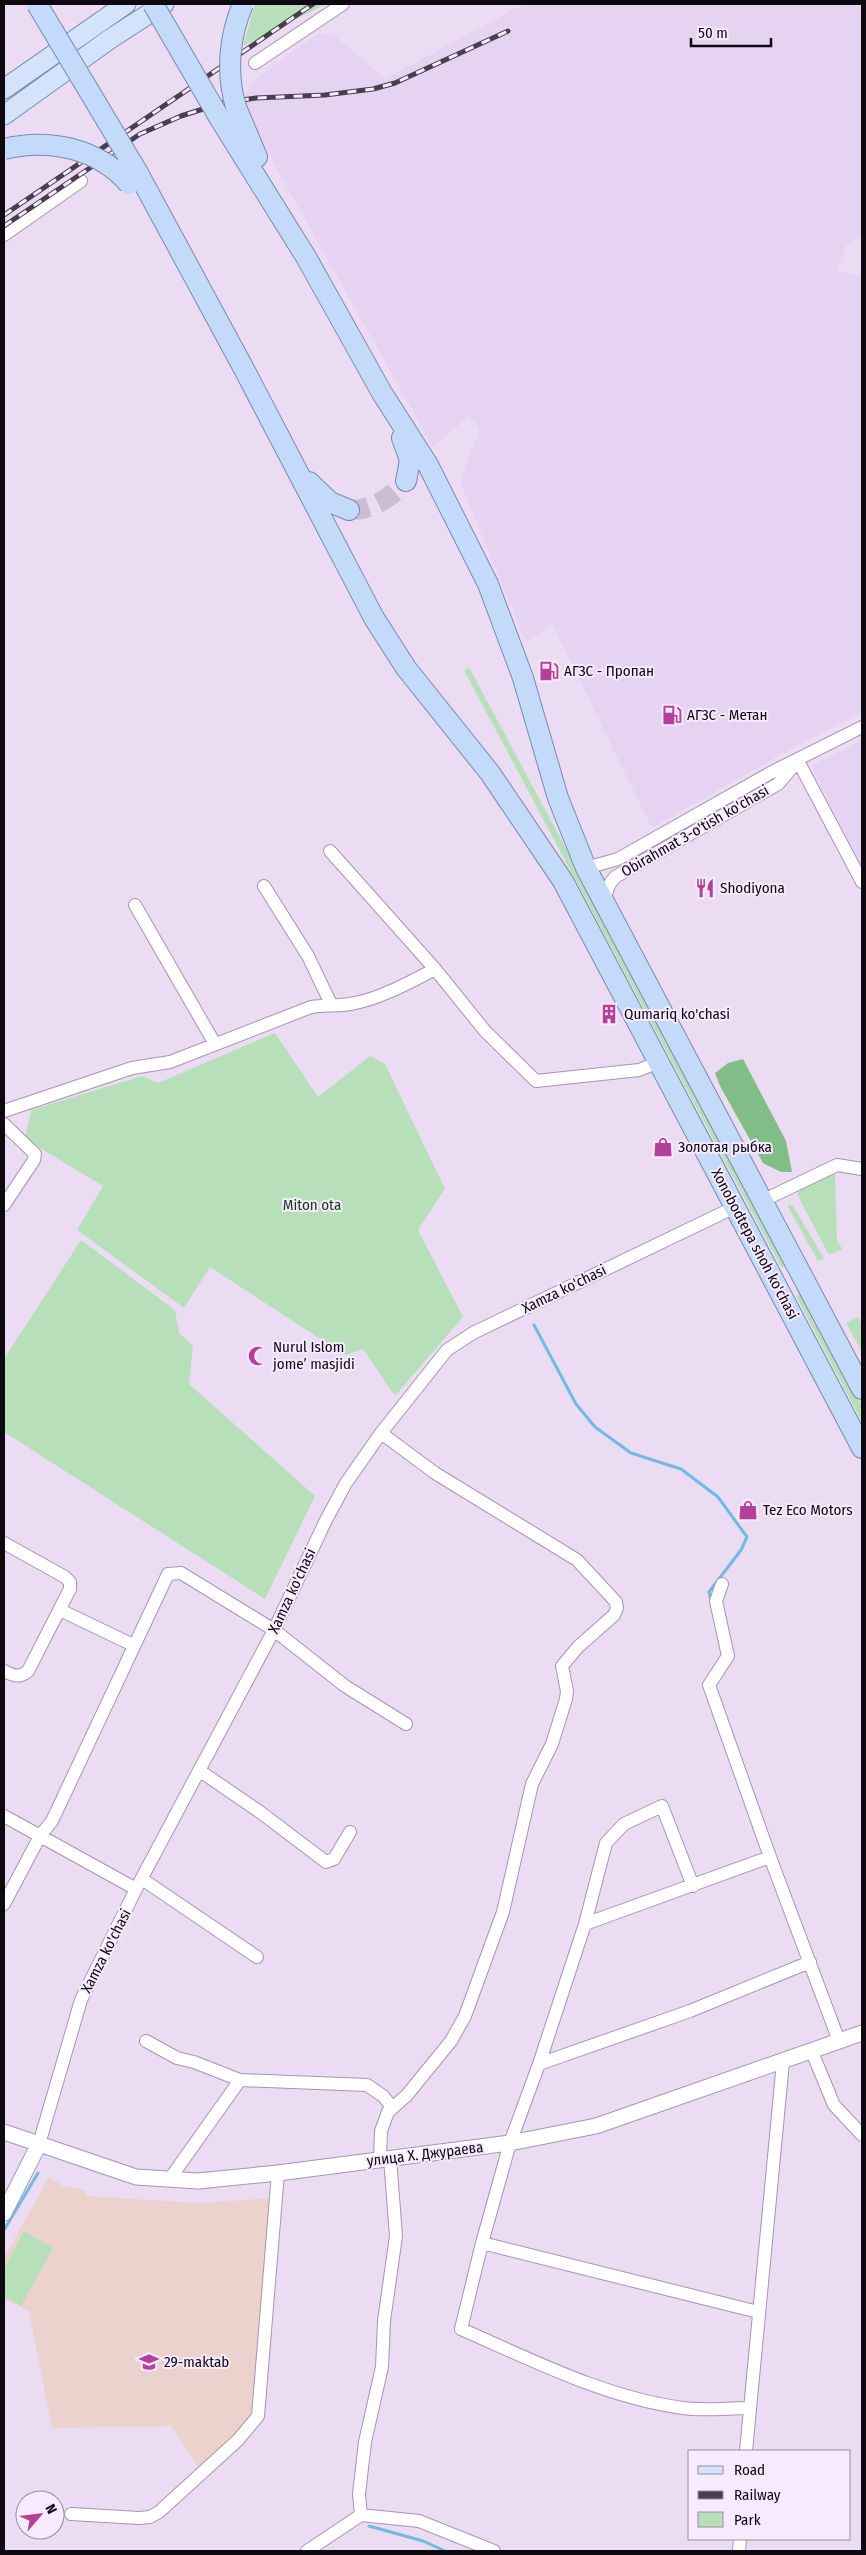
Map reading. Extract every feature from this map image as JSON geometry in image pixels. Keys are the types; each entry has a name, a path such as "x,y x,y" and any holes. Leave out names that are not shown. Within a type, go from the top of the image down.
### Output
{"highway":[{"path":"37,4 133,178 244,368 292,461 322,496 339,507 349,510"},
{"path":"153,4 228,113 306,258 382,393 409,454 411,465 406,481"},
{"path":"228,113 231,86 230,57 235,29 243,4"},
{"path":"4,149 40,144 74,150 106,163 133,178"},
{"name":"Xonobodtepa shoh ko'chasi","path":"382,393 428,465 488,584 522,678 558,798 586,868 862,1389"},
{"name":"Xonobodtepa shoh ko'chasi","path":"292,461 389,643 490,773 563,881 862,1448"},
{"path":"773,1280 790,1281 793,1279 798,1268"}],"main road":[{"path":"4,89 126,4"},
{"path":"4,115 110,39 164,4"}],"street":[{"path":"255,63 343,4"},
{"path":"4,235 81,181"},
{"name":"Obirahmat 3-o'tish ko'chasi","path":"586,868 618,859 772,772 798,761 862,727"},
{"path":"798,761 862,882"},
{"name":"Obirahmat 3-o'tish ko'chasi","path":"606,908 605,895 609,884 615,877 778,784 798,761"},
{"path":"330,851 435,969 485,1030 536,1082 639,1070 659,1062"},
{"path":"264,886 308,956 331,1004"},
{"path":"135,905 214,1044"},
{"path":"4,1111 132,1068 170,1062 311,1008 331,1004 350,1004 404,987 435,969"},
{"path":"4,1124 35,1154 34,1160 4,1205"},
{"path":"762,1201 837,1165 862,1169"},
{"name":"Xamza ko'chasi","path":"39,2144 81,2000 139,1884 274,1630 326,1520 346,1483 380,1433 447,1350 473,1333 735,1206"},
{"path":"362,2515 358,2494 365,2442 382,2367 384,2321 396,2236 380,2131 392,2107 407,2095 451,2041 465,2016 503,1912 532,1784 552,1744 566,1698 567,1691 562,1666 578,1647 614,1615 617,1608 616,1602 577,1560 434,1473 380,1433"},
{"path":"4,1543 70,1582 70,1589 28,1671 23,1676 16,1676 4,1671"},
{"path":"4,1904 40,1836 52,1821 168,1574 174,1572 181,1573 274,1630 345,1686 406,1724"},
{"path":"722,1584 716,1601 728,1656 709,1685 770,1857 839,2041"},
{"path":"60,1610 133,1645"},
{"path":"200,1771 326,1862 334,1858 350,1832"},
{"path":"693,1886 662,1806 624,1824 606,1843 585,1924 539,2064 510,2143 482,2243 461,2329 575,2378 631,2396 684,2408 748,2408"},
{"path":"4,1816 40,1836 139,1884 257,1957"},
{"path":"585,1924 770,1857"},
{"path":"539,2064 690,2011 810,1962"},
{"name":"улица Х. Джураева","path":"4,2132 136,2177 198,2181 278,2173 510,2143 596,2126 812,2052 862,2032"},
{"path":"146,2041 177,2058 194,2062 240,2080 367,2086 383,2096 392,2107"},
{"path":"812,2052 834,2106 862,2135"},
{"path":"746,2450 748,2408 783,2062"},
{"path":"169,2180 240,2080"},
{"path":"4,2213 39,2144"},
{"path":"71,2514 139,2518 160,2512 238,2440 258,2416 278,2173"},
{"path":"482,2243 758,2312"},
{"path":"307,2551 362,2515 419,2521 494,2551"}],"shaded area":[{"path":"524,4 862,4 862,237 847,244 836,271 862,276 862,712 780,755 652,828 552,624 526,642 460,482 480,429 469,416 433,447 253,126 245,94 254,80 319,33 334,35 385,79"},
{"path":"862,740 862,866 811,766"},
{"name":"29-maktab","path":"49,2177 63,2186 85,2190 87,2196 198,2203 274,2198 252,2413 249,2422 199,2468 171,2426 52,2428 29,2311 4,2299 4,2258"}],"green space":[{"path":"255,4 326,4 243,46"},
{"path":"466,668 470,669 788,1264 786,1267 781,1267 465,672"},
{"name":"Miton ota","path":"275,1033 318,1097 370,1056 385,1064 445,1189 418,1230 463,1317 395,1396 363,1349 345,1355 210,1267 184,1308 77,1230 103,1186 25,1139 31,1110 142,1076 158,1083"},
{"path":"743,1059 786,1141 792,1172 781,1172 763,1163 720,1086 715,1073 728,1063"},
{"path":"835,1173 837,1240 842,1249 829,1255 797,1194 799,1190"},
{"path":"789,1204 793,1206 824,1258 818,1261 788,1207"},
{"path":"81,1240 175,1310 179,1333 193,1346 189,1384 315,1496 265,1599 4,1432 4,1359"},
{"path":"804,1292 862,1405 862,1422 796,1296"},
{"path":"858,1317 862,1325 862,1352 846,1323"},
{"path":"24,2231 53,2248 21,2306 4,2296 4,2269"}],"waterway":[{"path":"534,1325 576,1404 595,1427 631,1453 681,1469 718,1497 747,1537 741,1550 709,1592 711,1601"},
{"path":"4,2230 38,2173"},
{"path":"369,2526 423,2541 445,2551"}],"tunnel":[{"path":"349,510 366,508 381,502 406,481"}],"railway":[{"path":"4,215 313,4"},
{"path":"4,226 140,134 181,116 222,103 256,98 325,95 373,89 395,83 508,31"}],"place":[{"name":"АГЗС - Пропан","path":"549,671"},
{"name":"АГЗС - Метан","path":"672,715"},
{"name":"Shodiyona","path":"705,888"},
{"name":"Qumariq ko'chasi","path":"609,1014"},
{"name":"Золотая рыбка","path":"663,1147"},
{"name":"Nurul Islom jome’ masjidi","path":"258,1356"},
{"name":"Tez Eco Motors","path":"748,1510"},
{"name":"29-maktab","path":"149,2362"}]}
